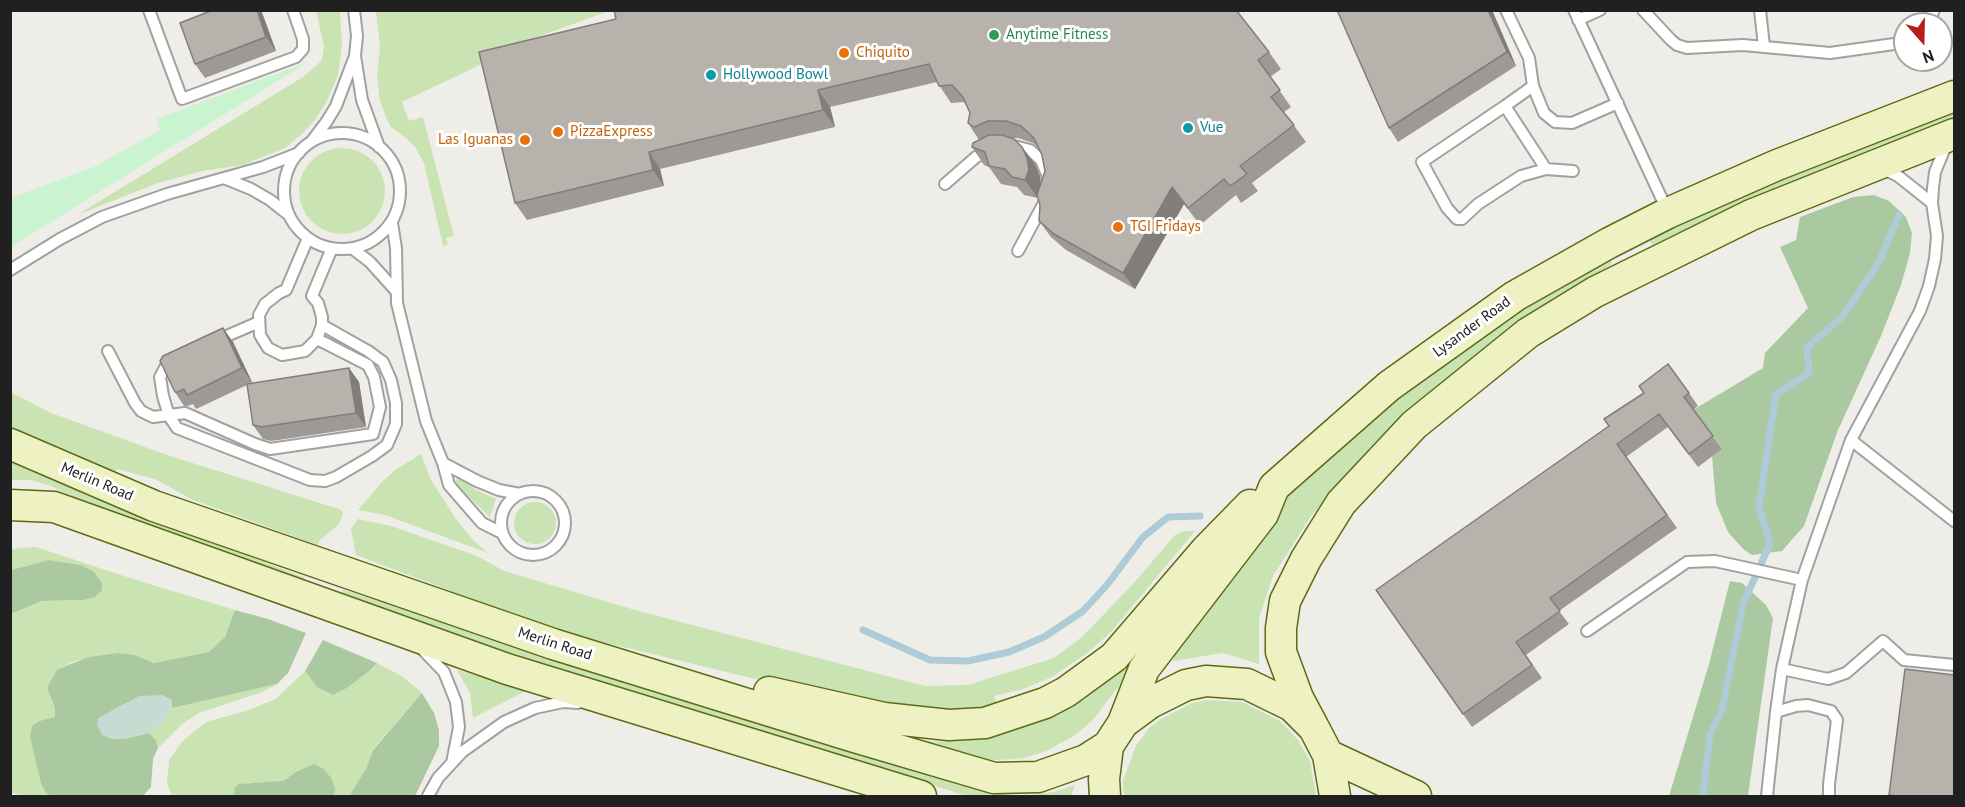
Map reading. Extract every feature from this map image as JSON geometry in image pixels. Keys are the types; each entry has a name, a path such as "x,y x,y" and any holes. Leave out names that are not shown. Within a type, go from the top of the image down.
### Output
{"street":[{"name":"Lysander Road","path":"1105,796 1104,778 1116,734 1144,669 1263,514 1274,487 1389,386 1515,296 1609,243 1668,213 1777,165 1954,96"},
{"path":"1335,796 1328,755 1298,698 1281,652 1281,628 1285,601 1306,559 1341,502 1413,425 1528,333 1596,292 1751,215 1953,134"},
{"name":"Merlin Road","path":"10,444 154,506 553,644 994,778 1038,777 1086,760 1150,703 1186,685 1206,681 1247,684 1292,706 1314,728"},
{"path":"553,644 884,718 949,725 985,723 1045,703 1074,686 1114,657 1243,510 1274,487"},
{"path":"10,505 54,507 507,669 921,796"},
{"path":"1328,755 1416,796"}],"lane":[{"path":"149,10 182,99 296,57 303,49 303,39 293,10"},
{"path":"310,143 329,135 342,133 356,135 373,142 387,154 396,170 400,187 399,206 392,223 368,244 353,249 319,245 297,228 285,201 285,184 290,168 336,106 355,56 357,36 354,10"},
{"path":"1506,10 1529,58 1533,87 1544,113 1555,122 1572,123 1618,103"},
{"path":"1600,10 1576,15 1668,213"},
{"path":"1643,10 1677,45 1687,48 1764,46 1830,53 1893,44"},
{"path":"1760,10 1764,46"},
{"path":"355,56 365,112 379,147"},
{"path":"1533,87 1422,162 1447,208 1457,219 1462,219 1478,204 1521,176 1546,169 1573,171"},
{"path":"1505,106 1546,169"},
{"path":"1767,796 1782,669 1802,580 1851,440 1920,311 1929,286 1935,260 1936,236 1932,203 1935,172 1953,134"},
{"path":"945,184 976,156 1000,145 1016,145 1030,150 1041,160 1047,174 1048,189 1042,208 1018,251"},
{"path":"10,270 60,239 102,217 299,153"},
{"path":"1875,165 1898,176 1932,203"},
{"path":"224,178 251,189 290,215"},
{"path":"392,223 396,248 396,291 426,421 449,485 482,523 502,533"},
{"path":"308,238 286,290 265,304 259,315 260,335 268,348 282,356 305,351 317,339 322,325 321,310 312,296 332,248"},
{"path":"353,249 370,262 396,291"},
{"path":"206,345 259,322"},
{"path":"186,355 167,364 160,377 169,416 177,428 310,480 325,481 336,477 387,445 396,424 396,403 391,380 383,362 322,325"},
{"path":"108,351 135,403 141,411 153,417 185,413 270,449 373,434 380,407 374,377 368,365 317,339"},
{"path":"1851,440 1954,521"},
{"path":"443,463 500,490 520,494 537,491 556,500 566,518 566,528 563,538 548,552 529,556 513,549 502,533 501,524 506,506 520,494"},
{"path":"1587,631 1688,562 1715,561 1802,580"},
{"path":"398,630 421,647 444,672 458,713 459,727 452,763"},
{"path":"1782,669 1828,679 1846,673 1883,642 1904,660 1916,675"},
{"path":"1904,660 1954,665"},
{"path":"428,796 438,778 462,752 495,728 535,708 563,702 620,704"},
{"path":"1776,712 1808,705 1831,711 1837,720 1829,796"}],"green space":[{"path":"316,11 340,11 342,45 338,75 328,99 315,120 302,134 285,148 243,165 202,171 158,183 77,215 303,77 322,60 324,46"},
{"path":"376,11 609,11 543,35 402,102 409,121 423,117 454,236 446,238 448,245 443,246 424,163 415,147 390,126 380,102 377,77 380,46"},
{"path":"308,62 11,247 11,198 96,166 160,130 157,119"},
{"path":"1954,108 1954,120 1723,211 1652,245 1647,236 1706,207"},
{"path":"334,148 350,148 373,160 382,174 385,191 382,208 373,222 350,234 334,234 318,227 306,215 299,199 299,183 306,167 318,155"},
{"path":"1874,195 1889,201 1906,217 1912,233 1910,253 1901,285 1881,336 1838,430 1804,526 1782,551 1752,555 1743,549 1728,532 1716,503 1712,456 1722,449 1693,410 1763,368 1765,353 1808,308 1780,247 1796,240 1800,217 1853,197"},
{"path":"1608,256 1612,264 1538,310 1491,344 1374,443 1311,516 1273,576 1259,618 1259,664 1223,653 1173,661 1175,654 1212,595 1286,496 1374,415 1533,302"},
{"path":"10,392 51,413 170,456 339,509 343,514 339,524 319,541 318,545 193,500 155,479 117,469 114,476 11,427"},
{"path":"421,454 431,480 456,519 474,541 488,553 385,515 358,510 395,470"},
{"path":"11,456 95,495 305,578 302,587 97,508 51,486 32,480 11,480"},
{"path":"461,478 476,490 496,499 490,517 457,486 456,480"},
{"path":"535,502 550,508 556,523 550,538 535,544 520,538 514,523 520,508"},
{"path":"358,519 391,526 477,556 504,571 635,610 925,686 968,685 1054,658 1082,637 1133,584 1175,535 1184,531 1195,531 1110,633 1086,654 1052,677 1023,689 994,696 1000,710 957,716 768,682 545,628 449,598 451,591 356,555 351,529"},
{"path":"36,547 235,610 225,637 210,652 154,663 135,655 118,653 88,657 70,663 47,688 55,708 55,717 39,721 32,726 30,737 46,793 52,796 22,796 11,792 11,614 42,601 83,600 99,577 81,565 49,560 11,570 11,549"},
{"path":"49,560 81,565 94,572 102,583 102,590 95,597 83,600 42,601 11,614 11,570"},
{"path":"1730,581 1742,583 1766,605 1773,618 1748,796 1669,796 1709,664"},
{"path":"343,590 988,791 1031,795 1054,792 1075,785 1071,796 967,796 339,600"},
{"path":"235,610 306,633 288,673 277,684 172,708 171,700 123,739 149,733 156,740 158,748 153,759 151,787 143,796 52,796 46,793 41,783 30,737 32,726 39,721 55,717 55,708 47,688 57,670 88,657 118,653 135,655 154,663 209,652 225,637"},
{"path":"1153,637 1155,640 1092,721 1074,736 1046,751 1024,758 988,761 910,739 937,742 986,737 1030,725 1084,700 1123,669"},
{"path":"323,640 377,663 347,688 333,695 317,687 305,671"},
{"path":"377,663 403,677 422,693 373,749 366,769 349,796 334,796 335,794 296,772 283,781 262,784 247,783 234,796 172,796 167,783 169,760 182,742 198,728 209,721 246,711 276,699 305,671 317,687 333,695 347,688"},
{"path":"457,670 528,690 473,718 470,693"},
{"path":"277,684 262,692 199,713 182,724 158,748 156,740 149,733 164,722 172,708"},
{"path":"422,693 434,713 439,730 439,746 415,796 349,796 366,769 373,750"},
{"path":"162,695 172,700 172,708 164,722 149,733 123,739 112,739 102,735 97,725 98,718 139,696"},
{"path":"1207,700 1242,702 1280,721 1298,740 1310,761 1316,796 1124,796 1123,781 1136,746 1149,728 1192,703"},
{"path":"314,764 324,769 331,778 335,788 334,796 234,796 235,787 239,784 283,781"}],"building":[{"path":"213,10 257,10 266,37 195,64 180,23"},
{"path":"614,10 1236,10 1269,52 1258,60 1280,90 1271,97 1294,125 1240,166 1247,174 1230,186 1224,179 1188,208 1172,187 1123,273 1054,234 1039,221 1040,205 1037,195 1045,171 1042,155 1034,138 1021,126 1006,121 988,121 974,127 968,123 970,113 963,97 952,85 939,86 929,64 818,90 823,110 649,152 653,170 515,203 479,52 616,19"},
{"path":"1337,10 1488,10 1507,52 1389,128"},
{"path":"989,135 1002,135 1014,139 1022,147 1029,170 1025,180 1012,177 1005,169 989,166 985,152 972,147 973,143"},
{"path":"223,328 242,368 187,395 184,389 175,392 160,361 163,356"},
{"path":"1668,364 1689,393 1684,397 1713,436 1689,454 1659,414 1617,444 1667,515 1550,598 1560,611 1516,642 1532,665 1463,714 1376,590 1609,426 1604,419 1644,393 1639,386"},
{"path":"349,368 356,413 261,427 253,425 247,384"},
{"path":"1905,669 1954,675 1954,796 1889,795"}],"waterway":[{"path":"1703,796 1710,734 1722,710 1743,604 1770,544 1759,506 1776,394 1809,373 1807,348 1844,315 1878,264 1899,215"},
{"path":"863,630 930,660 968,661 1009,652 1044,637 1083,611 1107,585 1143,537 1168,517 1200,516"}],"place":[{"name":"Anytime Fitness","path":"994,35"},
{"name":"Chiquito","path":"844,53"},
{"name":"Hollywood Bowl","path":"711,75"},
{"name":"Vue","path":"1188,128"},
{"name":"PizzaExpress","path":"558,132"},
{"name":"Las Iguanas","path":"525,140"},
{"name":"TGI Fridays","path":"1118,227"}]}
